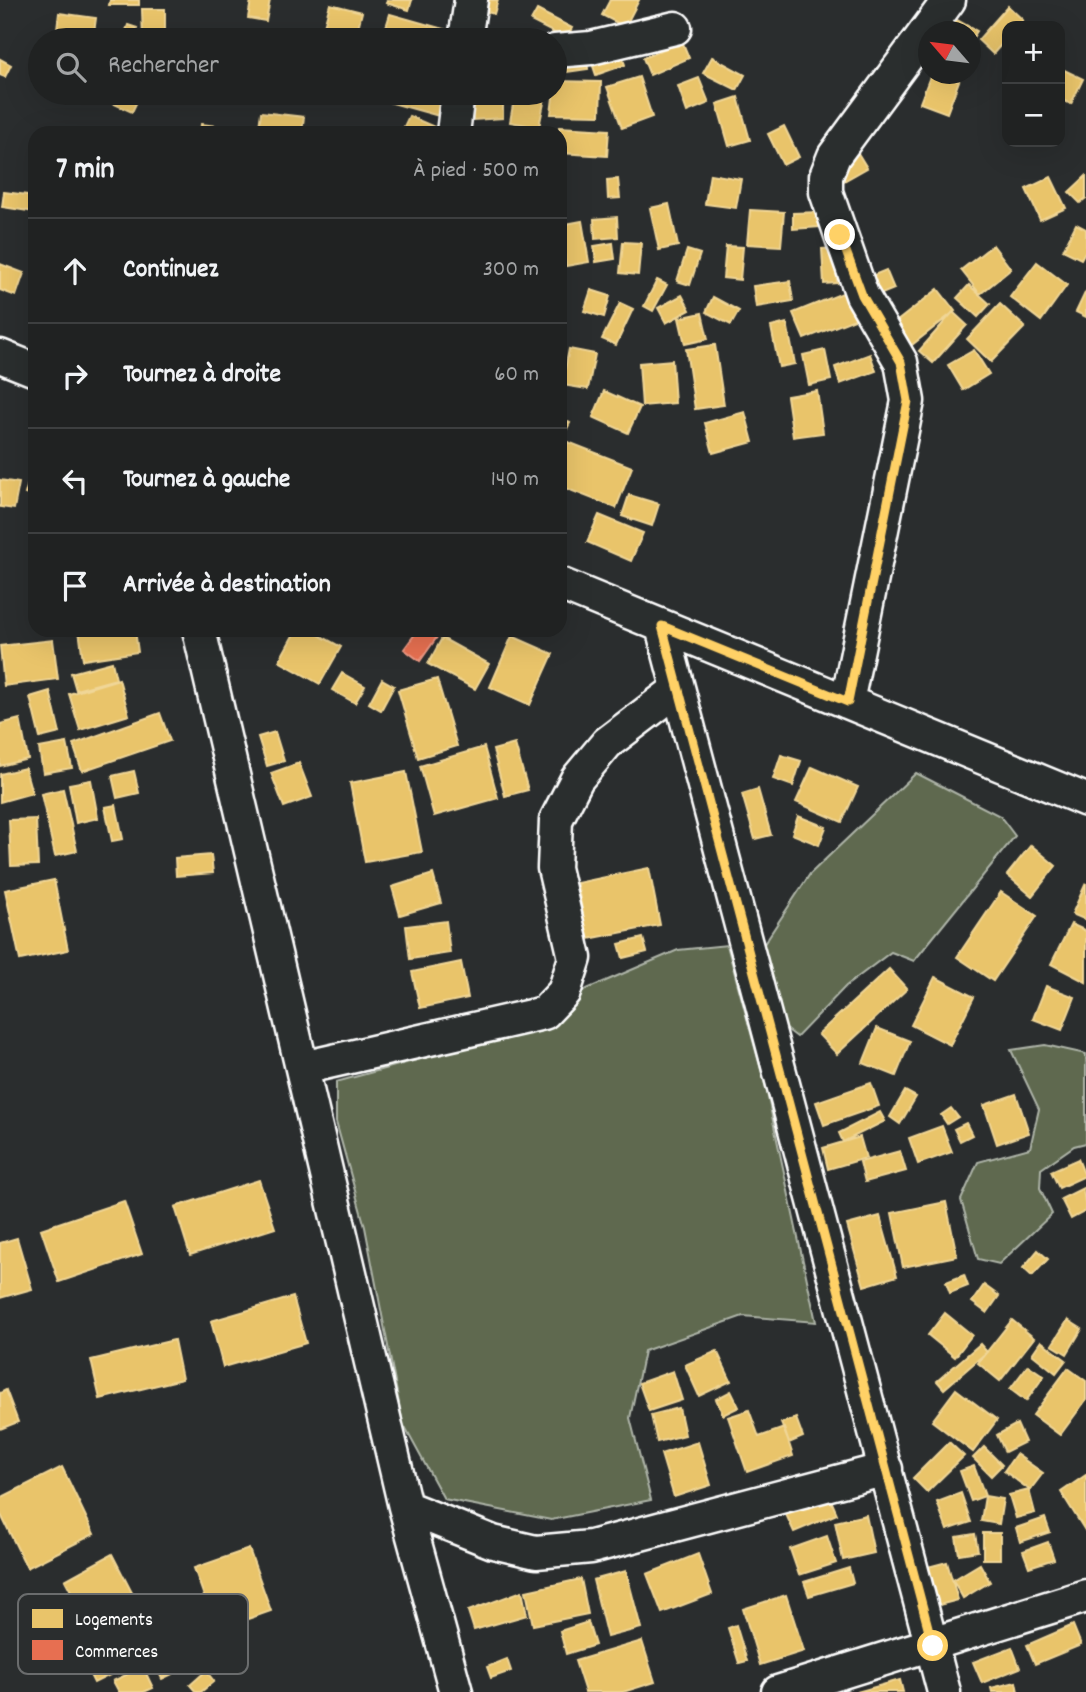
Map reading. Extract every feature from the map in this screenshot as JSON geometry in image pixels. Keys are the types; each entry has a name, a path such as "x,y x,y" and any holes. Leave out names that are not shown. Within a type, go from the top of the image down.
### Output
{"street":[{"path":"470,28 471,0"},
{"path":"848,702 908,401 901,362 862,295 827,192 826,176 834,156 949,0"},
{"path":"567,50 591,48 675,27"},
{"path":"454,126 456,105"},
{"path":"0,356 28,367"},
{"path":"567,587 1086,800"},
{"path":"662,626 944,1692"},
{"path":"201,637 405,1507 456,1692"},
{"path":"302,1068 544,1013 564,992 575,958 554,868 556,820 578,779 607,743 678,689"},
{"path":"405,1507 493,1542 536,1552 592,1547 886,1469"},
{"path":"778,1692 933,1646 1086,1596"}],"green space":[{"path":"916,773 1000,816 1015,836 914,961 891,952 846,986 797,1037 781,1025 762,947 810,874"},
{"path":"727,945 766,1088 816,1322 743,1316 644,1351 630,1418 651,1500 551,1520 444,1499 403,1424 365,1227 336,1122 336,1082 531,1029 587,989 678,950"},
{"path":"1045,1045 1086,1054 1086,1143 1074,1146 1041,1169 1040,1188 1052,1214 999,1264 978,1259 961,1200 978,1162 1030,1148 1039,1109 1011,1050"}],"building: Logements":[{"path":"110,0 139,0 139,5 109,5"},
{"path":"251,0 270,0 266,21 248,18"},
{"path":"387,0 412,0 409,10 386,3"},
{"path":"477,0 498,0 494,14 474,8"},
{"path":"610,0 639,0 625,27 602,15"},
{"path":"330,4 362,12 358,28 323,28"},
{"path":"1008,6 1023,20 1002,21 1002,44 993,54 981,43 981,37"},
{"path":"142,9 165,9 165,28 143,28"},
{"path":"537,10 572,28 567,37 567,28 545,28 531,21"},
{"path":"59,13 96,18 95,28 57,28"},
{"path":"390,14 440,28 386,28"},
{"path":"946,14 959,21 942,21"},
{"path":"682,41 689,58 650,75 643,58"},
{"path":"586,53 588,69 567,72 567,56"},
{"path":"622,56 625,65 596,75 593,66"},
{"path":"712,57 745,75 737,90 703,73"},
{"path":"0,59 11,65 5,77 0,75"},
{"path":"1065,70 1083,79 1071,104 1065,101"},
{"path":"639,77 652,117 622,128 607,87"},
{"path":"699,78 709,103 687,112 678,86"},
{"path":"567,81 601,82 600,115 551,114 552,105 567,105"},
{"path":"927,84 958,84 947,113 920,103"},
{"path":"738,97 750,140 729,146 717,104"},
{"path":"117,105 135,105 132,112"},
{"path":"399,105 442,105 439,116"},
{"path":"472,105 503,105 503,118 473,120"},
{"path":"513,105 544,105 539,126 510,122"},
{"path":"261,112 304,117 303,126 259,126"},
{"path":"409,116 432,126 404,126"},
{"path":"784,126 799,157 783,165 768,134"},
{"path":"567,127 609,130 607,156 567,153"},
{"path":"856,150 867,168 844,181 834,163"},
{"path":"710,174 741,179 736,208 705,204"},
{"path":"1086,176 1086,198 1080,203 1069,192"},
{"path":"1051,177 1066,208 1040,220 1026,189"},
{"path":"618,179 620,198 608,199 607,180"},
{"path":"4,192 28,195 28,211 2,207"},
{"path":"669,204 678,246 659,250 650,208"},
{"path":"750,210 784,212 781,246 747,244"},
{"path":"820,212 820,227 793,229 793,213"},
{"path":"617,217 618,237 595,239 594,219"},
{"path":"582,221 589,262 567,266 567,224"},
{"path":"1076,224 1086,229 1086,250 1081,259 1063,250"},
{"path":"623,242 641,243 638,275 620,273"},
{"path":"613,243 615,259 596,262 594,246"},
{"path":"993,245 1011,269 980,294 961,270"},
{"path":"726,246 743,247 740,280 723,278"},
{"path":"835,248 837,283 824,284 822,249"},
{"path":"687,250 700,254 690,285 677,281"},
{"path":"1037,262 1067,285 1041,321 1010,297"},
{"path":"0,264 24,273 16,296 0,290"},
{"path":"886,270 894,289 877,296 869,277"},
{"path":"657,280 667,285 653,311 644,306"},
{"path":"790,281 793,301 756,307 753,286"},
{"path":"969,285 990,304 978,317 957,298"},
{"path":"938,289 955,311 908,348 891,326"},
{"path":"591,290 610,296 604,317 584,311"},
{"path":"850,290 860,317 804,339 793,313"},
{"path":"1086,291 1086,317 1076,312"},
{"path":"682,295 690,310 666,323 658,308"},
{"path":"713,297 739,311 731,325 706,312"},
{"path":"620,303 633,309 616,345 602,339"},
{"path":"1000,304 1025,327 991,362 967,339"},
{"path":"953,312 967,325 933,363 919,351"},
{"path":"702,313 708,339 685,344 679,318"},
{"path":"787,323 795,364 779,367 771,327"},
{"path":"715,345 724,405 695,409 686,349"},
{"path":"569,349 595,354 588,389 567,386"},
{"path":"825,350 831,380 809,385 803,355"},
{"path":"974,350 989,374 963,390 948,365"},
{"path":"870,354 876,371 840,384 835,367"},
{"path":"672,360 675,403 642,406 639,363"},
{"path":"604,391 640,407 628,433 593,417"},
{"path":"817,391 823,433 793,437 787,396"},
{"path":"745,412 753,442 713,453 705,423"},
{"path":"568,442 632,467 616,508 567,489"},
{"path":"0,480 19,483 14,509 0,507"},
{"path":"629,495 659,504 652,526 622,516"},
{"path":"599,515 643,533 631,561 587,542"},
{"path":"80,637 136,637 138,652 83,660"},
{"path":"292,637 323,637 341,647 320,684 279,661"},
{"path":"512,637 553,654 530,705 490,687"},
{"path":"442,638 489,664 475,689 428,664"},
{"path":"53,640 58,679 4,686 0,646"},
{"path":"112,662 116,679 76,690 71,673"},
{"path":"342,673 365,686 355,703 332,690"},
{"path":"119,679 129,715 80,730 69,694"},
{"path":"382,679 394,686 381,710 369,703"},
{"path":"437,679 457,746 418,758 398,690"},
{"path":"50,691 60,733 40,738 30,697"},
{"path":"160,713 170,741 82,771 73,744"},
{"path":"20,719 28,759 0,766 0,724"},
{"path":"275,732 284,761 267,766 258,737"},
{"path":"67,743 72,768 43,773 39,748"},
{"path":"515,744 528,790 505,796 493,750"},
{"path":"484,747 498,798 434,816 420,766"},
{"path":"781,755 801,761 793,786 773,779"},
{"path":"299,763 312,797 284,807 271,773"},
{"path":"812,767 858,787 842,822 796,802"},
{"path":"25,768 32,793 0,802 0,774"},
{"path":"134,771 139,793 117,798 112,776"},
{"path":"406,772 422,852 365,862 350,783"},
{"path":"91,780 98,818 76,823 69,784"},
{"path":"63,789 77,851 55,856 41,794"},
{"path":"758,789 771,835 755,839 742,794"},
{"path":"116,805 123,839 112,841 105,807"},
{"path":"798,816 826,827 819,845 792,834"},
{"path":"36,819 38,865 11,866 9,820"},
{"path":"1031,845 1056,866 1032,896 1007,875"},
{"path":"211,855 213,873 176,876 175,858"},
{"path":"649,868 660,925 588,939 577,883"},
{"path":"433,874 441,903 400,915 392,887"},
{"path":"54,880 68,950 20,960 5,890"},
{"path":"1086,883 1086,920 1072,914"},
{"path":"1001,892 1037,916 993,981 957,957"},
{"path":"446,921 450,953 410,959 406,926"},
{"path":"1071,924 1086,931 1086,982 1051,964"},
{"path":"643,938 647,952 623,958 619,944"},
{"path":"461,962 468,998 420,1008 412,972"},
{"path":"889,969 907,989 837,1054 818,1034"},
{"path":"935,977 974,997 950,1045 911,1025"},
{"path":"1046,986 1075,997 1062,1030 1033,1019"},
{"path":"877,1028 910,1041 896,1076 863,1063"},
{"path":"871,1083 879,1106 824,1125 816,1102"},
{"path":"905,1091 916,1097 900,1124 890,1117"},
{"path":"1016,1094 1029,1133 997,1144 984,1105"},
{"path":"951,1108 958,1117 947,1124 941,1115"},
{"path":"880,1112 885,1121 843,1142 839,1133"},
{"path":"966,1123 972,1135 960,1141 954,1129"},
{"path":"942,1126 952,1152 918,1164 909,1138"},
{"path":"860,1137 866,1158 828,1169 823,1148"},
{"path":"900,1151 906,1171 865,1182 860,1162"},
{"path":"1078,1159 1085,1176 1059,1188 1051,1171"},
{"path":"259,1180 275,1228 190,1255 175,1207"},
{"path":"1083,1188 1086,1211 1071,1219 1061,1199"},
{"path":"124,1201 142,1254 59,1282 41,1229"},
{"path":"946,1202 957,1256 903,1267 892,1213"},
{"path":"880,1216 897,1276 864,1286 847,1225"},
{"path":"17,1238 32,1289 0,1298 0,1243"},
{"path":"1038,1250 1048,1259 1032,1276 1023,1268"},
{"path":"964,1275 968,1286 950,1293 946,1282"},
{"path":"984,1285 999,1296 987,1313 972,1302"},
{"path":"293,1297 306,1343 223,1367 211,1321"},
{"path":"945,1313 972,1335 955,1357 928,1335"},
{"path":"1012,1320 1034,1338 1000,1381 978,1363"},
{"path":"1068,1320 1082,1329 1067,1354 1052,1345"},
{"path":"174,1340 182,1379 100,1399 91,1360"},
{"path":"1041,1341 1066,1360 1056,1373 1032,1354"},
{"path":"980,1344 987,1352 944,1389 937,1381"},
{"path":"717,1351 731,1381 699,1396 685,1365"},
{"path":"1028,1365 1044,1376 1026,1401 1010,1389"},
{"path":"1068,1368 1086,1381 1086,1400 1060,1435 1033,1415"},
{"path":"673,1371 682,1400 649,1411 639,1383"},
{"path":"956,1389 997,1420 973,1452 932,1421"},
{"path":"6,1390 18,1422 0,1429 0,1393"},
{"path":"731,1391 739,1407 723,1415 716,1399"},
{"path":"679,1408 685,1435 657,1442 651,1415"},
{"path":"749,1410 759,1437 784,1428 793,1456 747,1472 728,1417"},
{"path":"796,1418 803,1437 789,1443 781,1423"},
{"path":"1017,1424 1025,1442 1005,1452 997,1435"},
{"path":"698,1442 711,1485 674,1497 661,1454"},
{"path":"949,1442 964,1456 927,1492 913,1478"},
{"path":"984,1447 1002,1465 991,1476 973,1458"},
{"path":"1016,1454 1043,1473 1030,1490 1004,1471"},
{"path":"974,1466 985,1496 971,1501 960,1471"},
{"path":"62,1467 94,1534 27,1568 0,1513 0,1498"},
{"path":"1086,1475 1086,1532 1061,1492"},
{"path":"1029,1490 1035,1513 1016,1518 1009,1495"},
{"path":"827,1491 837,1514 794,1532 784,1510"},
{"path":"961,1493 971,1522 947,1530 937,1502"},
{"path":"985,1496 1003,1499 999,1524 981,1521"},
{"path":"866,1515 874,1553 843,1560 835,1522"},
{"path":"1045,1518 1050,1532 1020,1542 1016,1528"},
{"path":"983,1533 1000,1533 1000,1559 983,1559"},
{"path":"975,1534 978,1551 959,1554 956,1537"},
{"path":"827,1536 836,1563 799,1575 790,1549"},
{"path":"1048,1542 1054,1559 1029,1567 1023,1551"},
{"path":"249,1549 271,1611 248,1619 248,1594 203,1594 194,1568"},
{"path":"112,1554 133,1594 72,1594 65,1580"},
{"path":"698,1554 712,1594 662,1613 647,1574"},
{"path":"947,1562 958,1600 939,1605 928,1567"},
{"path":"980,1564 990,1582 963,1598 953,1580"},
{"path":"849,1568 853,1583 809,1596 804,1582"},
{"path":"626,1571 641,1628 607,1637 593,1580"},
{"path":"581,1579 588,1614 533,1625 526,1591"},
{"path":"522,1591 527,1615 474,1630 468,1611"},
{"path":"786,1595 804,1651 760,1665 743,1609"},
{"path":"588,1622 595,1645 566,1654 560,1631"},
{"path":"736,1625 747,1661 739,1663 728,1628"},
{"path":"1073,1625 1081,1645 1035,1664 1027,1645"},
{"path":"642,1641 655,1682 623,1692 585,1692 575,1661"},
{"path":"1012,1647 1020,1668 982,1683 973,1662"},
{"path":"507,1659 511,1671 491,1678 487,1667"},
{"path":"90,1674 112,1674 94,1683"},
{"path":"128,1674 146,1674 153,1688 144,1692 119,1692 113,1681"},
{"path":"160,1674 172,1674 162,1679"},
{"path":"203,1674 208,1674 214,1681 201,1692 196,1692 190,1685"},
{"path":"900,1680 903,1692 857,1692"},
{"path":"1016,1682 1018,1692 992,1692 991,1688"}],"building: Commerces":[{"path":"413,637 437,637 420,661 404,649"}],"route":[{"path":"840,235 862,295 901,362 908,401 848,702 662,626 933,1646"}]}
